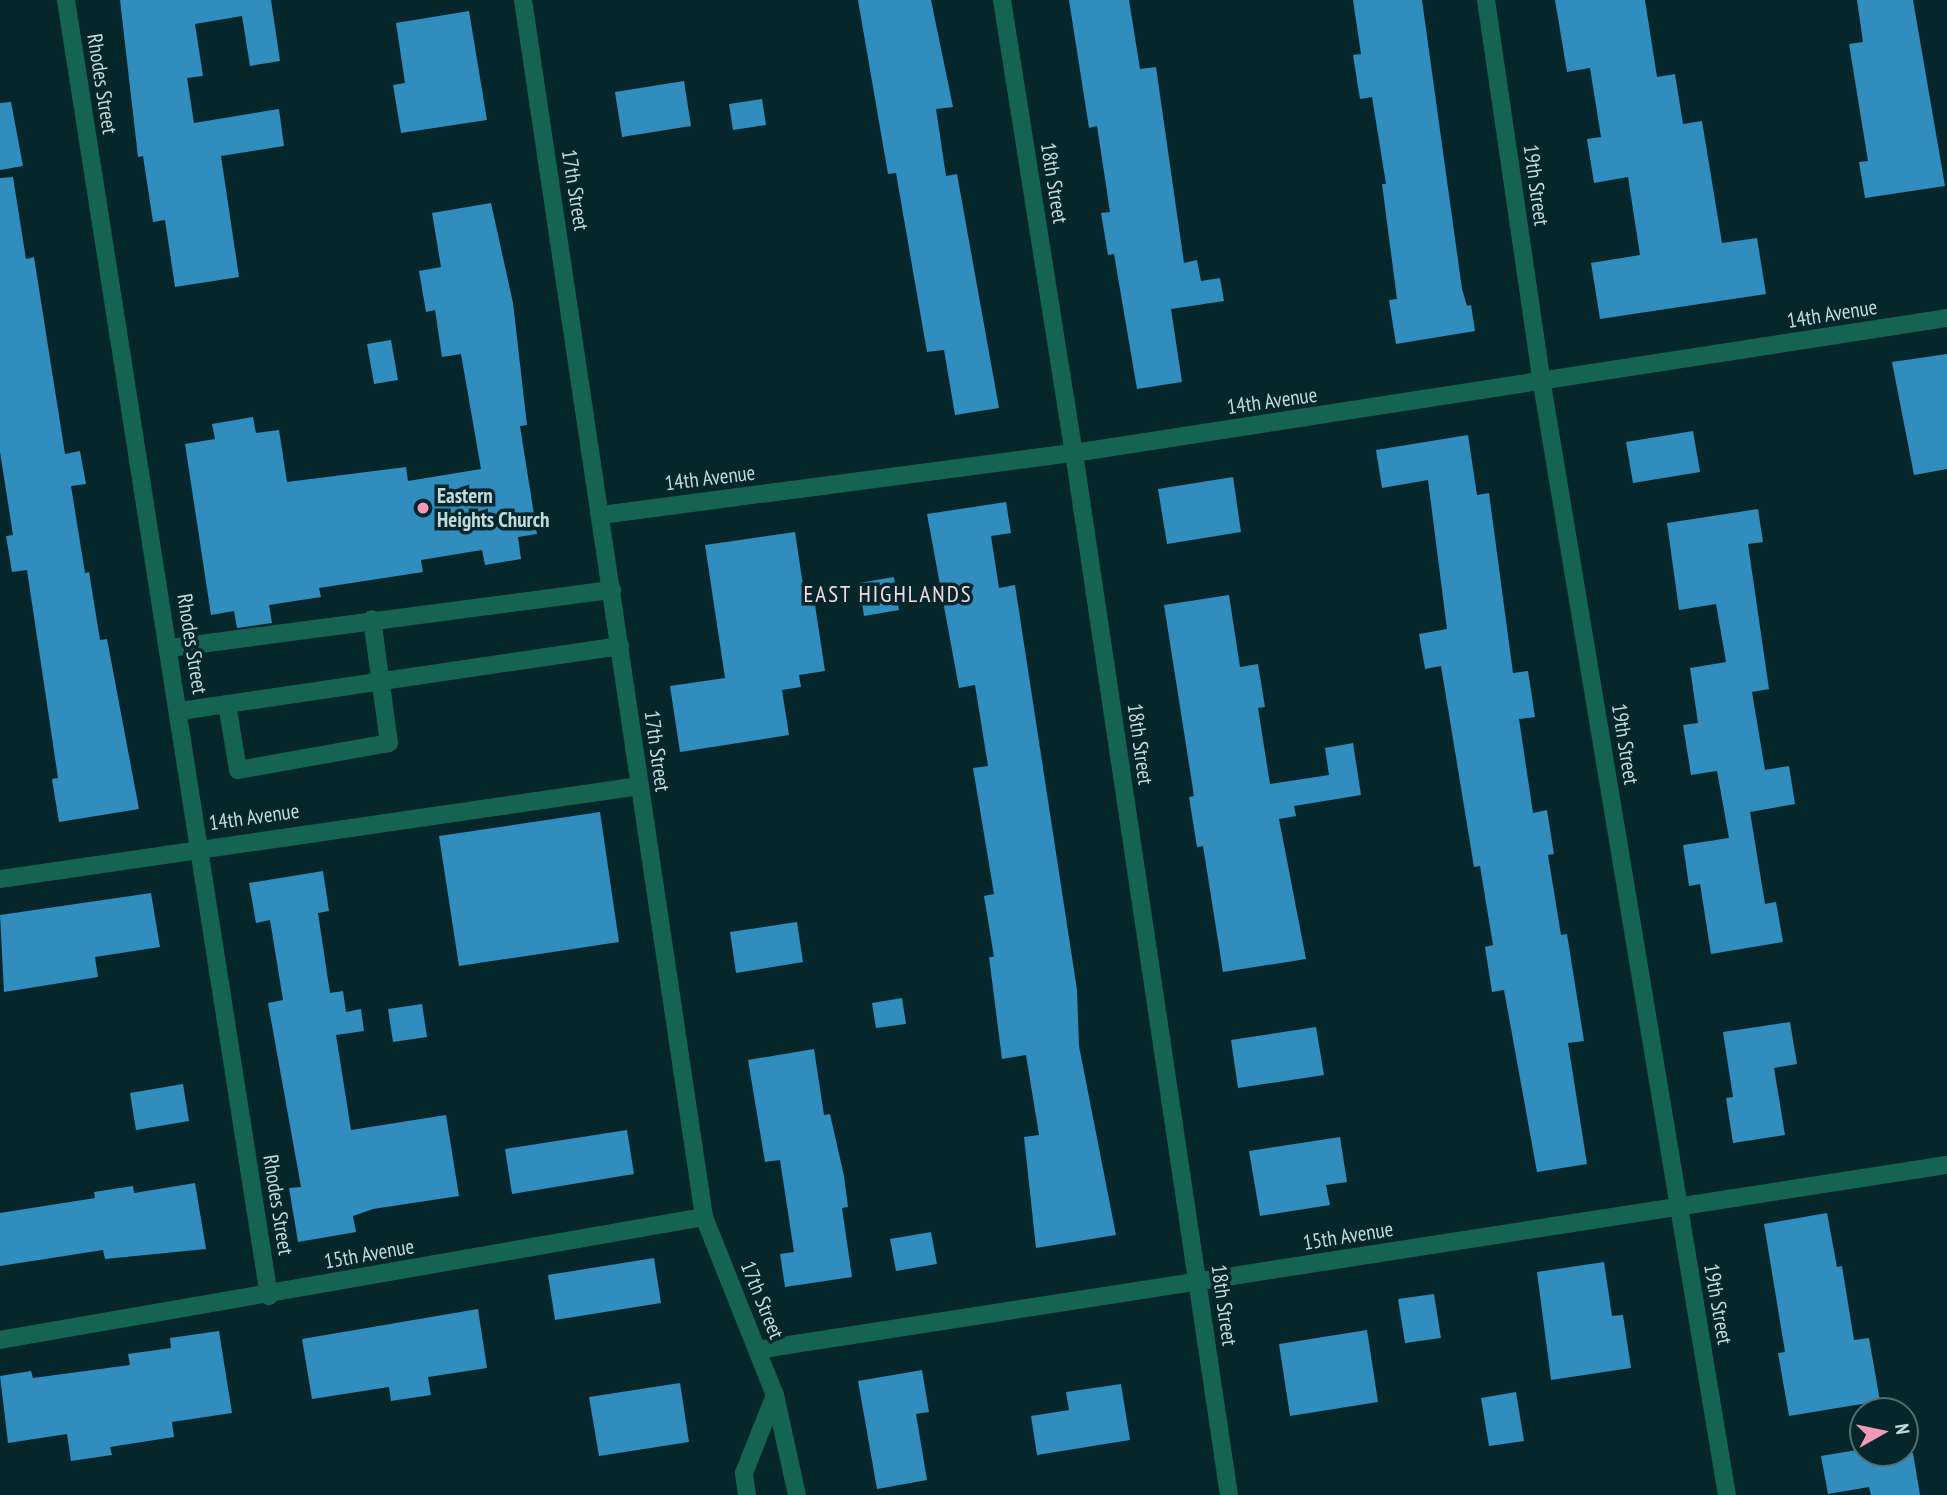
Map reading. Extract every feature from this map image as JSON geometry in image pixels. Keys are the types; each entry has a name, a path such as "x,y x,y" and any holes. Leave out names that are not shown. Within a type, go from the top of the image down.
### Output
{"street":[{"name":"Rhodes Street","path":"66,0 202,847 269,1296"},
{"name":"17th Street","path":"523,0 704,1217 775,1395 797,1495"},
{"name":"18th Street","path":"1002,0 1074,453 1229,1495"},
{"name":"19th Street","path":"1486,0 1542,384 1727,1495"},
{"name":"14th Avenue","path":"601,515 1074,453 1542,384 1947,318"},
{"path":"170,648 372,619 612,590"},
{"path":"227,704 238,770 389,743 372,619"},
{"path":"180,711 380,679 620,646"},
{"name":"14th Avenue","path":"0,878 639,786"},
{"name":"15th Avenue","path":"757,1350 1198,1285 1678,1205 1947,1165"},
{"name":"15th Avenue","path":"0,1340 269,1296 704,1217"},
{"path":"747,1495 744,1473 775,1395"}],"building":[{"path":"120,0 271,0 280,61 250,66 242,16 195,24 203,76 187,78 194,123 279,109 284,146 221,156 239,277 175,287 165,220 153,222 143,156 138,157"},
{"path":"858,0 931,0 953,107 936,109 946,176 957,174 999,408 955,415 944,350 927,352 896,173 888,174"},
{"path":"1069,0 1129,0 1140,69 1156,67 1184,263 1197,260 1201,281 1220,278 1224,301 1171,309 1182,382 1137,389 1114,254 1108,255 1101,213 1110,212 1097,126 1089,128"},
{"path":"1353,0 1422,0 1462,289 1467,306 1471,305 1475,331 1396,344 1389,300 1397,299 1382,184 1386,184 1372,97 1360,99 1353,55 1361,54"},
{"path":"1555,0 1645,0 1657,77 1675,74 1683,124 1702,121 1722,243 1757,238 1766,294 1600,319 1591,263 1640,255 1628,177 1594,183 1587,139 1601,137 1590,68 1567,72"},
{"path":"1857,0 1913,0 1945,186 1865,198 1859,162 1868,161 1849,44 1863,42"},
{"path":"469,11 487,120 401,133 393,85 405,83 396,23"},
{"path":"684,81 691,126 622,137 615,92"},
{"path":"762,99 766,125 733,130 729,104"},
{"path":"11,102 23,166 0,170 0,103"},
{"path":"13,177 26,259 34,257 65,454 80,451 86,484 71,486 85,573 89,572 100,640 107,639 139,809 59,822 52,779 58,778 27,570 12,572 6,536 13,535 0,452 0,178"},
{"path":"491,203 513,303 527,425 520,426 537,534 518,537 521,559 485,565 482,550 421,560 423,572 319,588 321,597 269,605 272,623 237,628 234,611 211,615 185,444 215,439 212,424 253,417 256,433 279,430 287,482 406,467 408,481 481,469 461,354 442,357 435,310 426,312 419,271 441,267 432,213"},
{"path":"391,340 398,380 374,384 367,344"},
{"path":"1947,354 1947,469 1914,475 1892,362"},
{"path":"1693,431 1700,472 1633,483 1626,442"},
{"path":"1468,435 1477,495 1489,493 1513,673 1528,671 1535,717 1519,719 1533,813 1547,810 1554,854 1548,855 1561,935 1567,934 1584,1041 1568,1043 1587,1164 1537,1172 1504,990 1492,992 1485,947 1493,945 1480,866 1474,867 1441,666 1425,669 1419,634 1447,629 1428,480 1382,488 1376,450"},
{"path":"1233,477 1241,532 1167,544 1158,489"},
{"path":"1006,502 1011,533 991,536 999,588 1015,585 1077,990 1079,1046 1116,1235 1036,1248 1024,1137 1039,1135 1026,1055 1002,1059 989,957 994,957 984,896 994,894 973,768 988,766 975,685 959,688 927,514"},
{"path":"1758,509 1763,542 1748,544 1769,689 1752,692 1765,770 1789,766 1795,804 1750,812 1765,904 1776,902 1783,942 1711,954 1700,884 1689,886 1683,845 1729,838 1717,771 1691,775 1683,725 1698,723 1690,668 1726,662 1716,604 1679,610 1667,523"},
{"path":"795,532 805,599 814,598 825,671 799,675 801,687 782,690 789,735 680,752 670,686 725,678 705,545"},
{"path":"894,577 899,610 864,616 859,583"},
{"path":"1229,595 1240,667 1258,664 1265,707 1258,708 1270,784 1329,775 1325,748 1353,743 1361,795 1294,806 1296,816 1279,819 1306,959 1223,972 1203,846 1197,847 1189,797 1194,796 1164,605"},
{"path":"600,812 619,942 459,966 439,836"},
{"path":"323,871 329,911 318,913 330,993 343,991 346,1012 361,1009 364,1031 336,1035 351,1130 446,1115 459,1196 373,1209 353,1216 356,1232 298,1242 289,1188 301,1187 268,1003 283,1000 270,920 256,923 249,883"},
{"path":"151,893 160,947 95,957 98,977 4,992 0,915"},
{"path":"797,922 803,962 736,973 730,932"},
{"path":"902,998 906,1024 876,1028 872,1003"},
{"path":"422,1004 427,1037 393,1042 388,1009"},
{"path":"1790,1022 1797,1064 1774,1068 1785,1135 1733,1143 1726,1098 1733,1097 1723,1032"},
{"path":"1316,1027 1324,1075 1238,1088 1231,1040"},
{"path":"814,1049 824,1115 830,1114 844,1176 848,1207 842,1208 852,1277 785,1287 780,1254 794,1252 780,1160 765,1162 748,1060"},
{"path":"183,1084 189,1121 136,1130 130,1093"},
{"path":"627,1130 634,1174 512,1194 505,1149"},
{"path":"1340,1137 1347,1182 1326,1185 1330,1205 1260,1216 1249,1151"},
{"path":"195,1183 206,1249 105,1259 103,1250 0,1266 0,1213 95,1198 94,1192 133,1186 134,1193"},
{"path":"1827,1213 1837,1267 1842,1266 1854,1340 1869,1338 1879,1397 1849,1397 1849,1406 1789,1416 1778,1353 1785,1352 1764,1224"},
{"path":"931,1232 937,1264 896,1271 890,1239"},
{"path":"654,1258 661,1303 555,1320 548,1275"},
{"path":"1604,1262 1612,1316 1623,1315 1631,1368 1551,1380 1537,1272"},
{"path":"1434,1294 1441,1338 1405,1343 1398,1299"},
{"path":"478,1309 487,1368 428,1377 431,1395 391,1401 389,1387 312,1399 302,1339"},
{"path":"1367,1330 1378,1402 1290,1416 1279,1344"},
{"path":"219,1331 232,1413 172,1422 174,1437 110,1447 112,1455 71,1461 67,1434 8,1443 0,1376 31,1371 33,1378 130,1365 128,1354 171,1348 170,1338"},
{"path":"922,1370 929,1412 916,1414 927,1480 877,1489 858,1381"},
{"path":"680,1383 689,1442 599,1456 589,1397"},
{"path":"1121,1384 1130,1440 1037,1455 1031,1416 1069,1410 1066,1392"},
{"path":"1516,1392 1524,1441 1489,1446 1481,1398"},
{"path":"1849,1451 1849,1467 1915,1467 1920,1495 1871,1495 1869,1487 1828,1494 1821,1456"}],"place":[{"name":"Eastern Heights Church","path":"423,508"}],"district":[{"name":"EAST HIGHLANDS","path":"888,594"}]}
